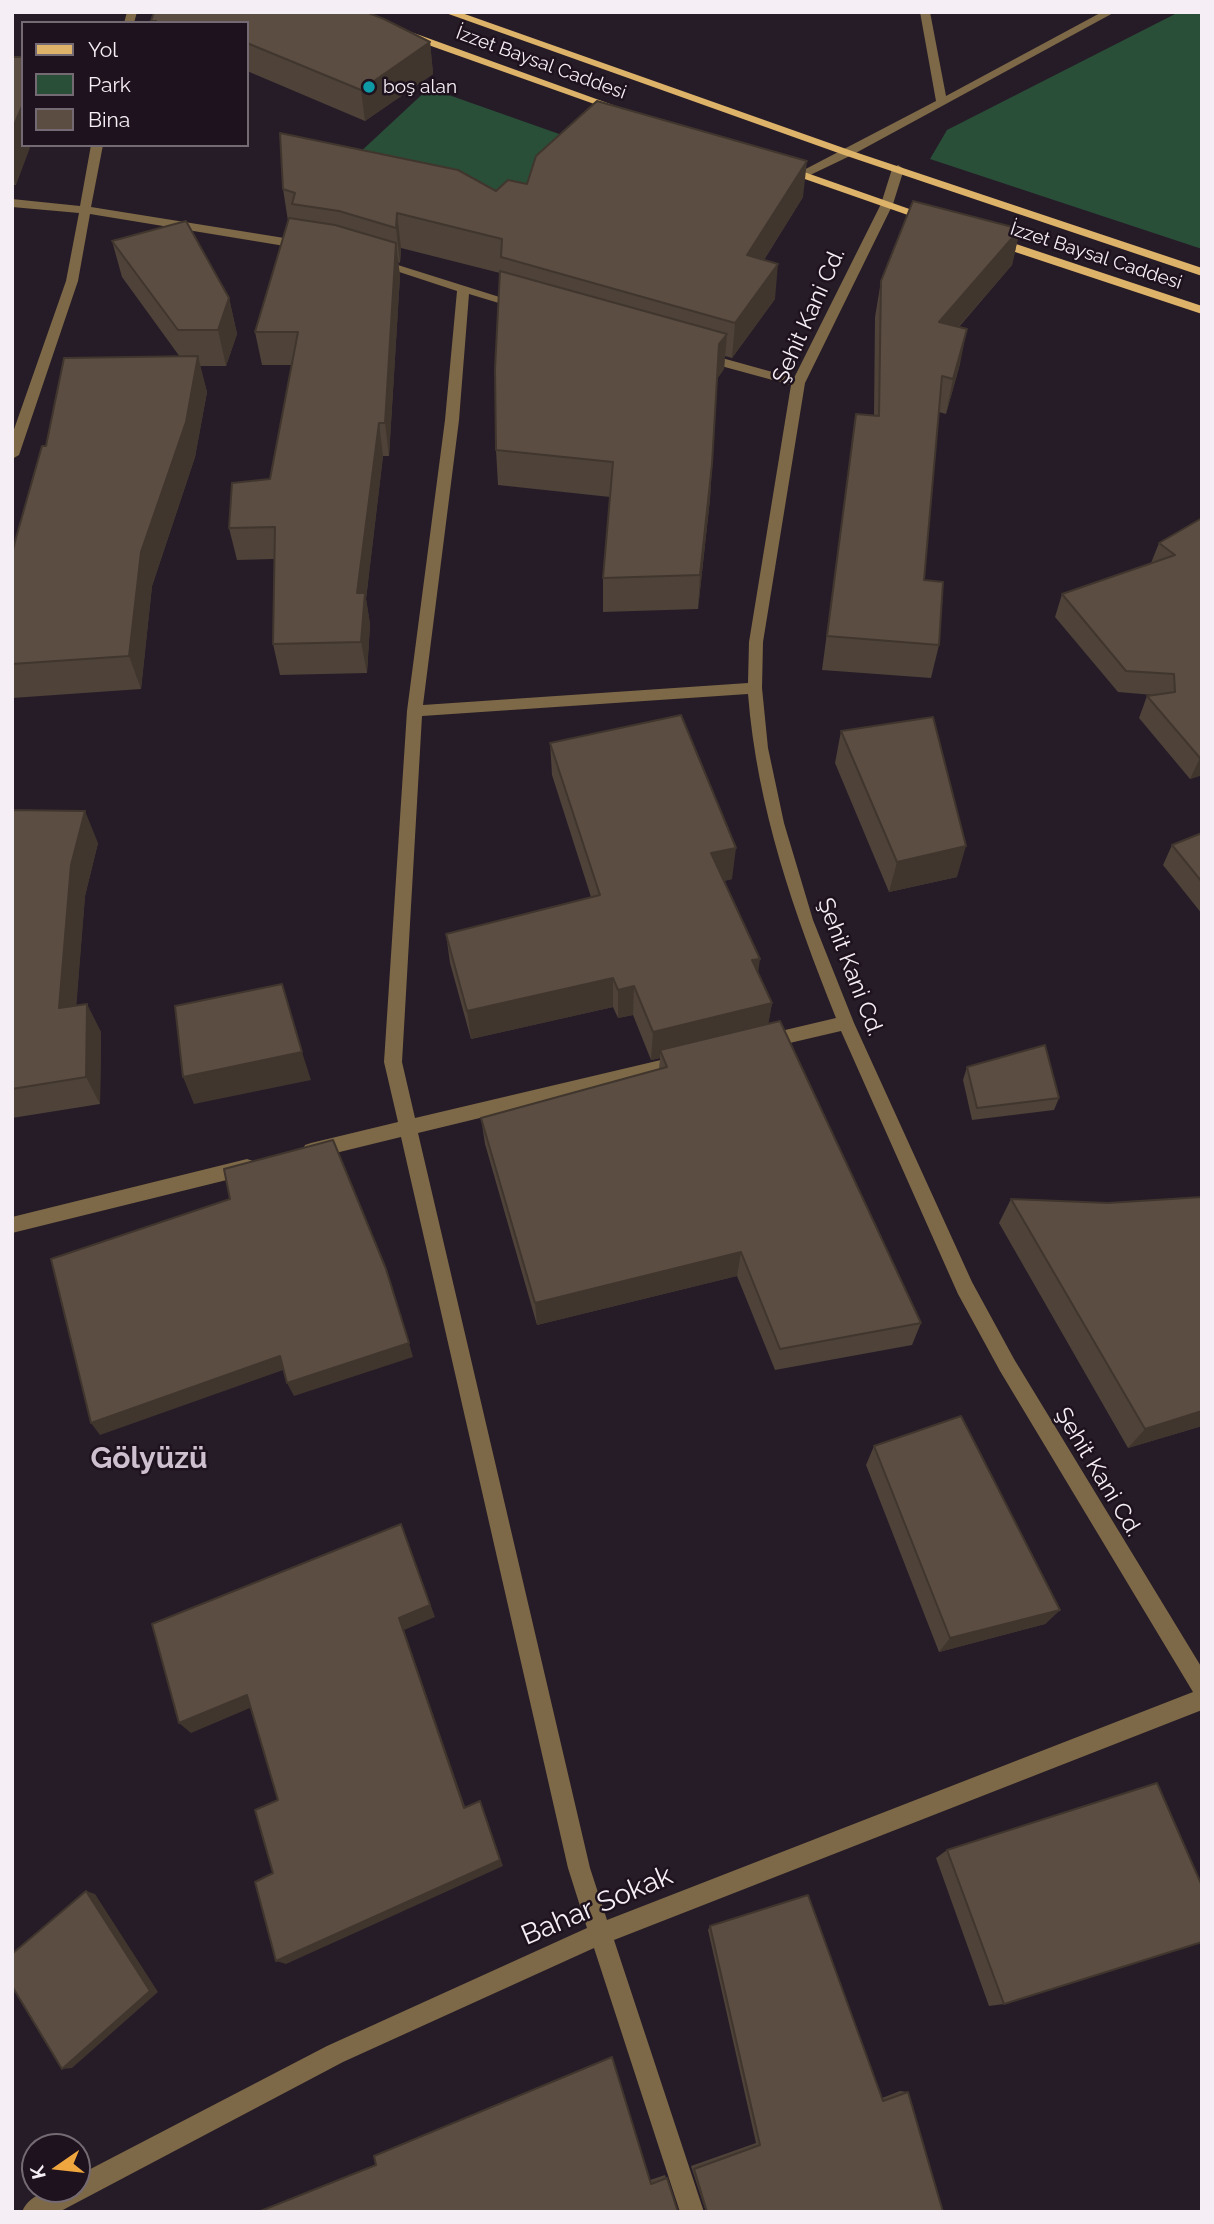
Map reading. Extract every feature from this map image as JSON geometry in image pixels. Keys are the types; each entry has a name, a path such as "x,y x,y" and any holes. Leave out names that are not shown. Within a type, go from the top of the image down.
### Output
{"main road":[{"name":"İzzet Baysal Caddesi","path":"448,12 848,153 1202,272"},
{"name":"İzzet Baysal Caddesi","path":"397,31 632,114"},
{"path":"776,165 939,222"},
{"name":"İzzet Baysal Caddesi","path":"979,235 1202,310"}],"street":[{"path":"925,12 942,102"},
{"path":"802,175 1110,12"},
{"path":"12,455 72,281 97,147"},
{"name":"Şehit Kani Cd.","path":"898,169 887,204 799,383 756,642 755,688 761,748 776,823 805,920 846,1023 965,1288 1007,1365 1202,1688"},
{"path":"12,203 85,210 320,248"},
{"path":"370,261 530,308"},
{"path":"463,289 452,420 415,711 393,1062 579,1868 692,2212"},
{"path":"691,353 799,383"},
{"path":"415,711 755,688"},
{"path":"753,1045 846,1023"},
{"path":"289,1157 700,1058"},
{"path":"12,1225 263,1163"},
{"name":"Bahar Sokak","path":"34,2212 335,2054 599,1934 1202,1699"}],"green space":[{"path":"1179,12 1202,12 1202,249 930,159 947,130"},
{"path":"429,88 579,141 504,213 357,155"}],"building":[{"path":"154,12 366,12 430,42 361,90 248,43 248,21 151,21"},
{"path":"12,57 21,57 21,109 12,130"},
{"path":"597,101 807,161 747,255 778,264 735,323 501,257 502,239 397,213 396,228 339,211 292,204 295,193 283,189 280,133 458,170 496,191 508,180 527,184 536,156"},
{"path":"913,201 1020,229 939,322 967,329 953,379 942,376 924,580 943,582 939,645 827,636 856,414 879,416 881,281"},
{"path":"289,218 335,225 396,243 385,423 379,423 357,593 365,593 361,642 273,644 275,527 229,528 232,483 270,479 298,332 255,332"},
{"path":"186,221 229,298 218,330 178,330 112,241"},
{"path":"500,271 727,334 719,344 712,464 700,575 603,578 613,462 496,450 495,369"},
{"path":"198,356 186,422 141,552 129,656 12,664 12,554 42,446 46,446 64,358"},
{"path":"1202,518 1200,758 1147,696 1175,692 1174,674 1126,671 1062,594 1175,555 1159,543"},
{"path":"681,715 736,848 711,853 760,959 752,960 772,1003 653,1032 634,986 618,990 613,978 467,1011 446,934 600,895 550,743"},
{"path":"933,717 966,846 897,862 841,731"},
{"path":"12,810 85,811 71,865 59,1008 87,1004 86,1077 12,1089"},
{"path":"1202,833 1202,882 1172,845"},
{"path":"282,984 302,1052 183,1077 175,1006"},
{"path":"780,1021 921,1323 780,1349 741,1252 535,1303 481,1118 667,1067 660,1050"},
{"path":"1045,1045 1059,1098 977,1108 967,1067"},
{"path":"333,1140 386,1269 409,1343 287,1383 280,1356 91,1423 51,1259 230,1199 224,1169"},
{"path":"1202,1197 1202,1411 1145,1429 1011,1199 1108,1203"},
{"path":"961,1416 1060,1610 950,1638 874,1446"},
{"path":"401,1524 430,1605 399,1618 464,1808 480,1801 500,1860 276,1961 255,1882 273,1873 255,1810 278,1800 247,1695 179,1723 152,1624"},
{"path":"1157,1783 1202,1886 1202,1942 1004,2004 947,1850"},
{"path":"86,1891 150,1991 62,2069 12,1986 12,1954"},
{"path":"808,1895 883,2101 908,2092 943,2212 707,2212 694,2169 760,2145 710,1926"},
{"path":"612,2057 651,2184 667,2178 678,2212 258,2212 376,2165 374,2156"}],"place":[{"name":"boş alan","path":"369,87"}],"district":[{"name":"Gölyüzü","path":"149,1459"}]}
